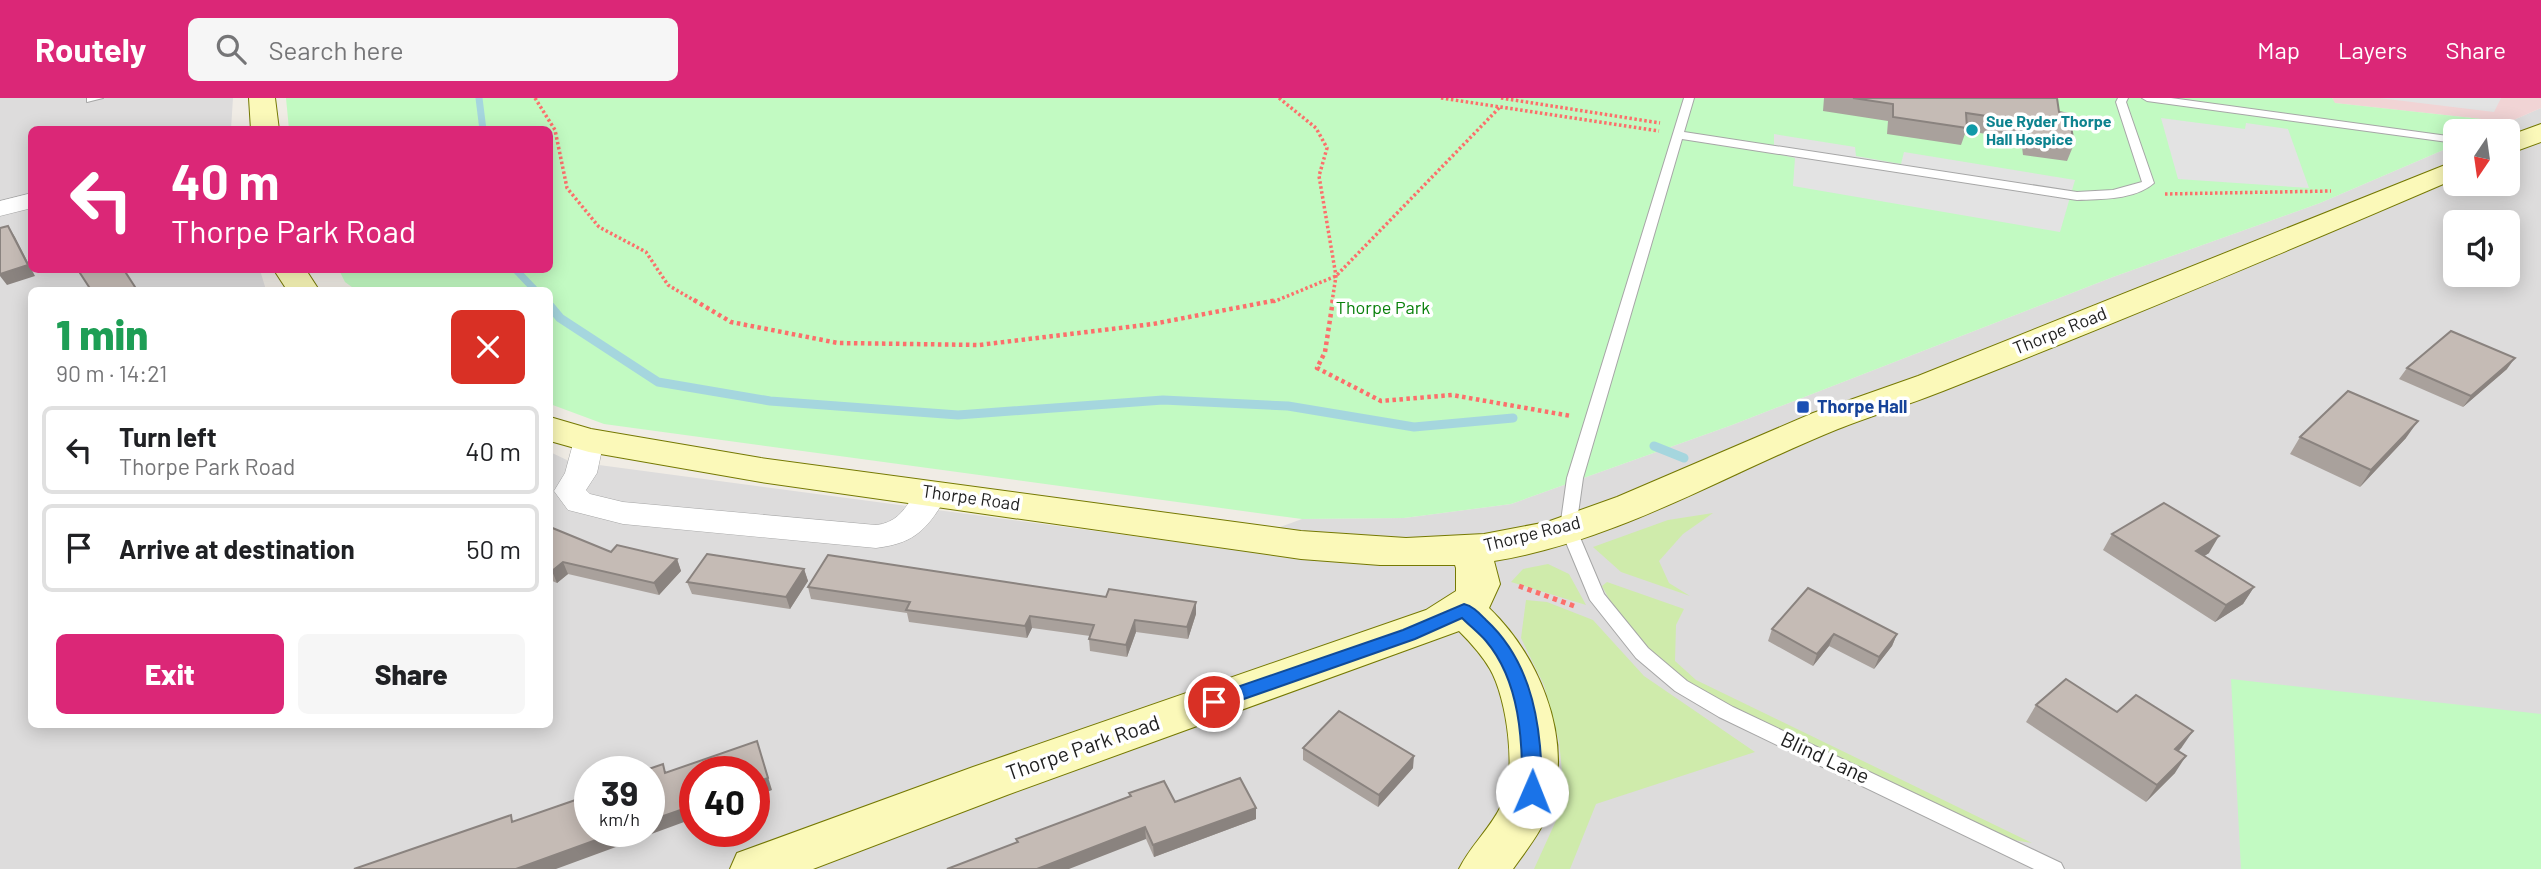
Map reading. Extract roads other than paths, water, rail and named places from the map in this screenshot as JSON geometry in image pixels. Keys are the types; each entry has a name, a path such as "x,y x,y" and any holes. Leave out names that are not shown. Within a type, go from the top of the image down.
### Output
{"street":[{"path":"262,98 263,126"},
{"path":"2520,141 2541,132"},
{"name":"Thorpe Road","path":"553,430 589,440 761,470 1314,546 1391,553 1511,544 1568,528 1631,505 1825,422 1927,385 2443,174"},
{"path":"0,209 28,201"},
{"path":"589,440 581,473 570,491 579,502 623,513 861,537 890,537 914,523 933,493"},
{"path":"1468,549 1478,567 1480,585 1475,600 1464,610 1493,636 1514,670 1526,712 1532,749 1532,792 1524,813 1484,869"},
{"name":"Thorpe Park Road","path":"755,869 990,781 1409,634 1464,610"}],"lane":[{"path":"1568,528 1575,478 1689,98"},
{"path":"1680,130 2077,196 2113,195 2148,183 2121,102 2122,98"},
{"path":"2147,98 2443,138"},
{"name":"Blind Lane","path":"1568,528 1596,596 1613,620 1642,653 1681,687 1726,712 2054,869"}],"waterway":[{"path":"479,98 482,126"},
{"path":"519,273 532,287"},
{"path":"553,310 560,318 658,382 770,401 958,415 1163,400 1288,406 1414,427 1513,418"},
{"path":"1654,446 1684,458"}],"place":[{"name":"Sue Ryder Thorpe Hall Hospice","path":"1972,130"},
{"name":"Thorpe Hall","path":"1803,407"}],"park label":[{"name":"Thorpe Park","path":"1383,308"}]}
